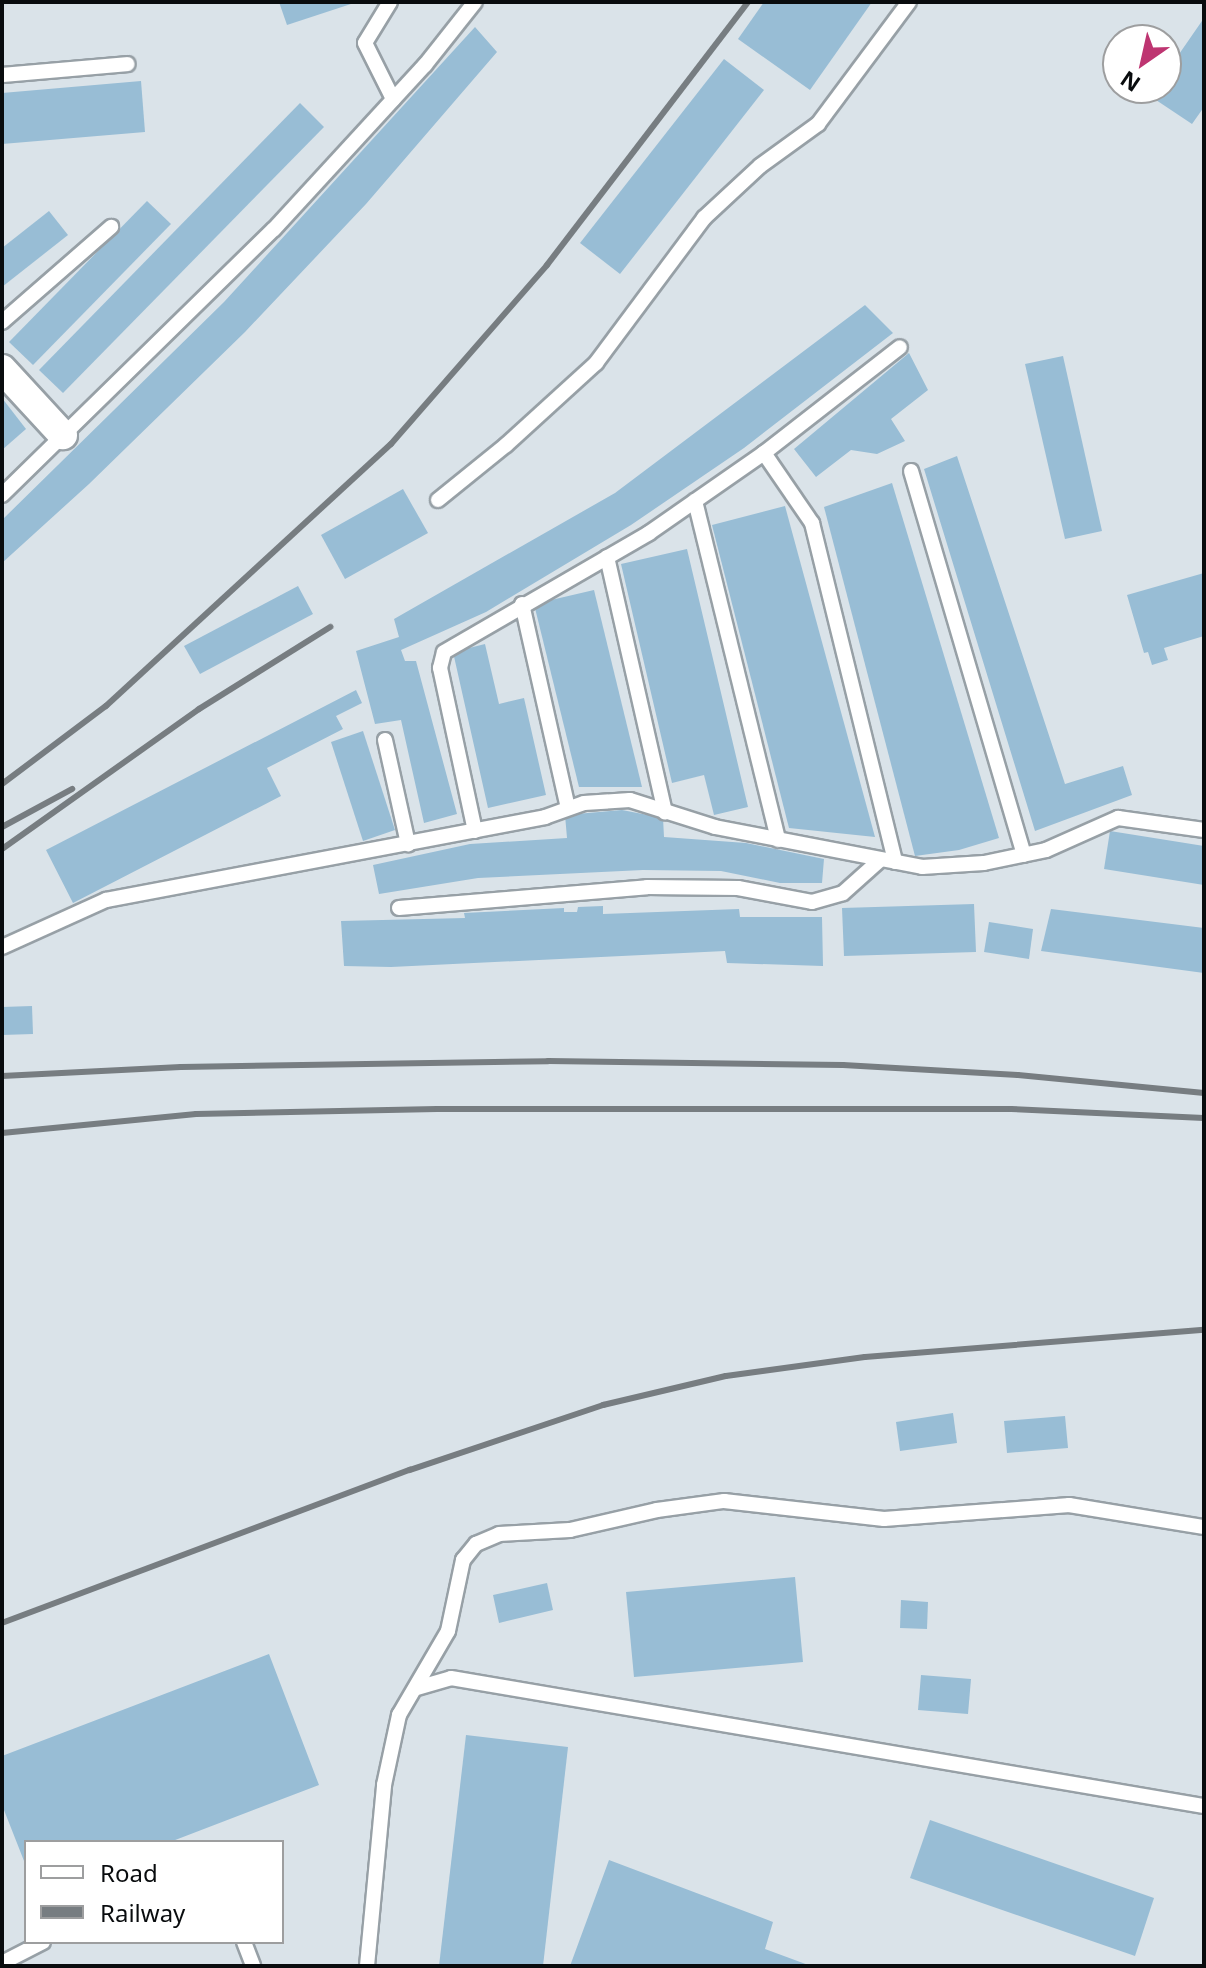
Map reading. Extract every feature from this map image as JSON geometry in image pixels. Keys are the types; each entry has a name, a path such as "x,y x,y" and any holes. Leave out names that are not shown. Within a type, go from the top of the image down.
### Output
{"street":[{"path":"2,369 63,435"}],"lane":[{"path":"390,2 365,43 393,99"},
{"path":"2,495 274,229 393,99 475,2"},
{"path":"438,500 596,363 704,218 760,166 818,124 909,2"},
{"path":"2,75 128,64"},
{"path":"2,322 111,227"},
{"path":"475,831 440,668 444,652 452,644 607,557 695,501 764,453 900,347"},
{"path":"764,453 812,523 888,861"},
{"path":"911,471 1024,855"},
{"path":"695,501 778,840"},
{"path":"607,557 665,812"},
{"path":"522,604 568,808"},
{"path":"385,740 408,844"},
{"path":"2,947 106,900 475,831 584,803 630,800 715,827 922,867 984,863 1046,850 1118,818 1204,830"},
{"path":"399,908 647,887 738,888 812,902 843,893 888,861"},
{"path":"367,1966 384,1785 399,1715 448,1631 463,1560 476,1544 499,1534 570,1530 657,1510 724,1501 884,1519 1069,1505 1204,1527"},
{"path":"417,1688 451,1678 1204,1806"},
{"path":"2,1963 39,1944"},
{"path":"245,1944 253,1966"}],"building":[{"path":"279,2 354,2 354,3 287,25"},
{"path":"764,2 872,2 810,90 738,39"},
{"path":"1204,18 1204,107 1192,124 1162,104 1182,104 1182,50"},
{"path":"475,27 497,52 366,204 245,332 89,484 2,563 2,520 224,302"},
{"path":"724,59 764,90 620,274 580,243"},
{"path":"141,81 145,132 2,144 2,93"},
{"path":"300,103 324,127 63,393 39,370"},
{"path":"147,201 171,224 33,365 9,342"},
{"path":"49,211 68,235 2,287 2,248"},
{"path":"865,305 893,333 744,448 631,525 486,612 401,650 405,661 416,661 457,814 424,823 401,720 375,724 356,651 399,637 394,619 615,493"},
{"path":"909,353 928,390 891,419 905,441 877,454 851,450 816,477 794,449"},
{"path":"1063,356 1102,531 1065,539 1025,364"},
{"path":"2,398 26,429 2,450"},
{"path":"957,456 1065,784 1123,766 1132,795 1035,831 924,469"},
{"path":"892,483 999,838 959,850 915,856 824,507"},
{"path":"403,489 428,533 345,579 321,535"},
{"path":"785,506 875,837 789,828 712,525"},
{"path":"687,549 748,807 714,815 704,775 672,783 621,564"},
{"path":"1204,573 1204,636 1164,648 1168,660 1152,665 1148,652 1144,653 1127,595"},
{"path":"298,586 313,614 200,674 184,646"},
{"path":"594,590 642,787 579,787 534,604"},
{"path":"485,644 499,704 524,698 546,795 488,808 453,652"},
{"path":"356,690 362,703 336,716 343,729 267,768 281,796 73,903 46,850"},
{"path":"363,731 395,830 363,841 331,742"},
{"path":"622,810 663,818 664,837 746,843 824,859 822,883 780,883 721,871 643,870 478,878 379,894 373,865 470,844 567,838 565,815"},
{"path":"1110,831 1204,846 1204,885 1104,869"},
{"path":"974,904 976,952 844,956 842,908"},
{"path":"603,906 603,914 739,909 740,917 822,917 823,966 727,963 725,951 391,967 344,966 341,921 465,918 464,913 564,908 564,912 577,912 578,907"},
{"path":"1051,909 1204,928 1204,973 1041,951"},
{"path":"989,922 1033,929 1029,959 984,952"},
{"path":"32,1006 33,1034 2,1035 2,1007"},
{"path":"953,1413 957,1443 900,1451 896,1422"},
{"path":"1065,1416 1068,1448 1007,1453 1004,1421"},
{"path":"795,1577 803,1662 634,1677 626,1592"},
{"path":"547,1583 553,1610 499,1623 493,1595"},
{"path":"901,1600 928,1602 927,1629 900,1628"},
{"path":"269,1654 319,1785 175,1840 24,1840 24,1861 2,1805 2,1756"},
{"path":"921,1675 971,1679 968,1714 918,1710"},
{"path":"466,1735 568,1747 543,1966 439,1966"},
{"path":"930,1820 1154,1898 1135,1956 910,1878"},
{"path":"609,1860 773,1922 765,1949 811,1966 570,1966"}],"railway":[{"path":"2,784 106,706 391,444 547,265 748,2"},
{"path":"2,849 199,709 330,627"},
{"path":"2,827 72,789"},
{"path":"2,1076 181,1067 548,1061 843,1065 1018,1075 1204,1093"},
{"path":"2,1133 196,1114 437,1109 1011,1109 1204,1118"},
{"path":"2,1623 410,1470 603,1405 726,1376 865,1357 1204,1330"}]}
